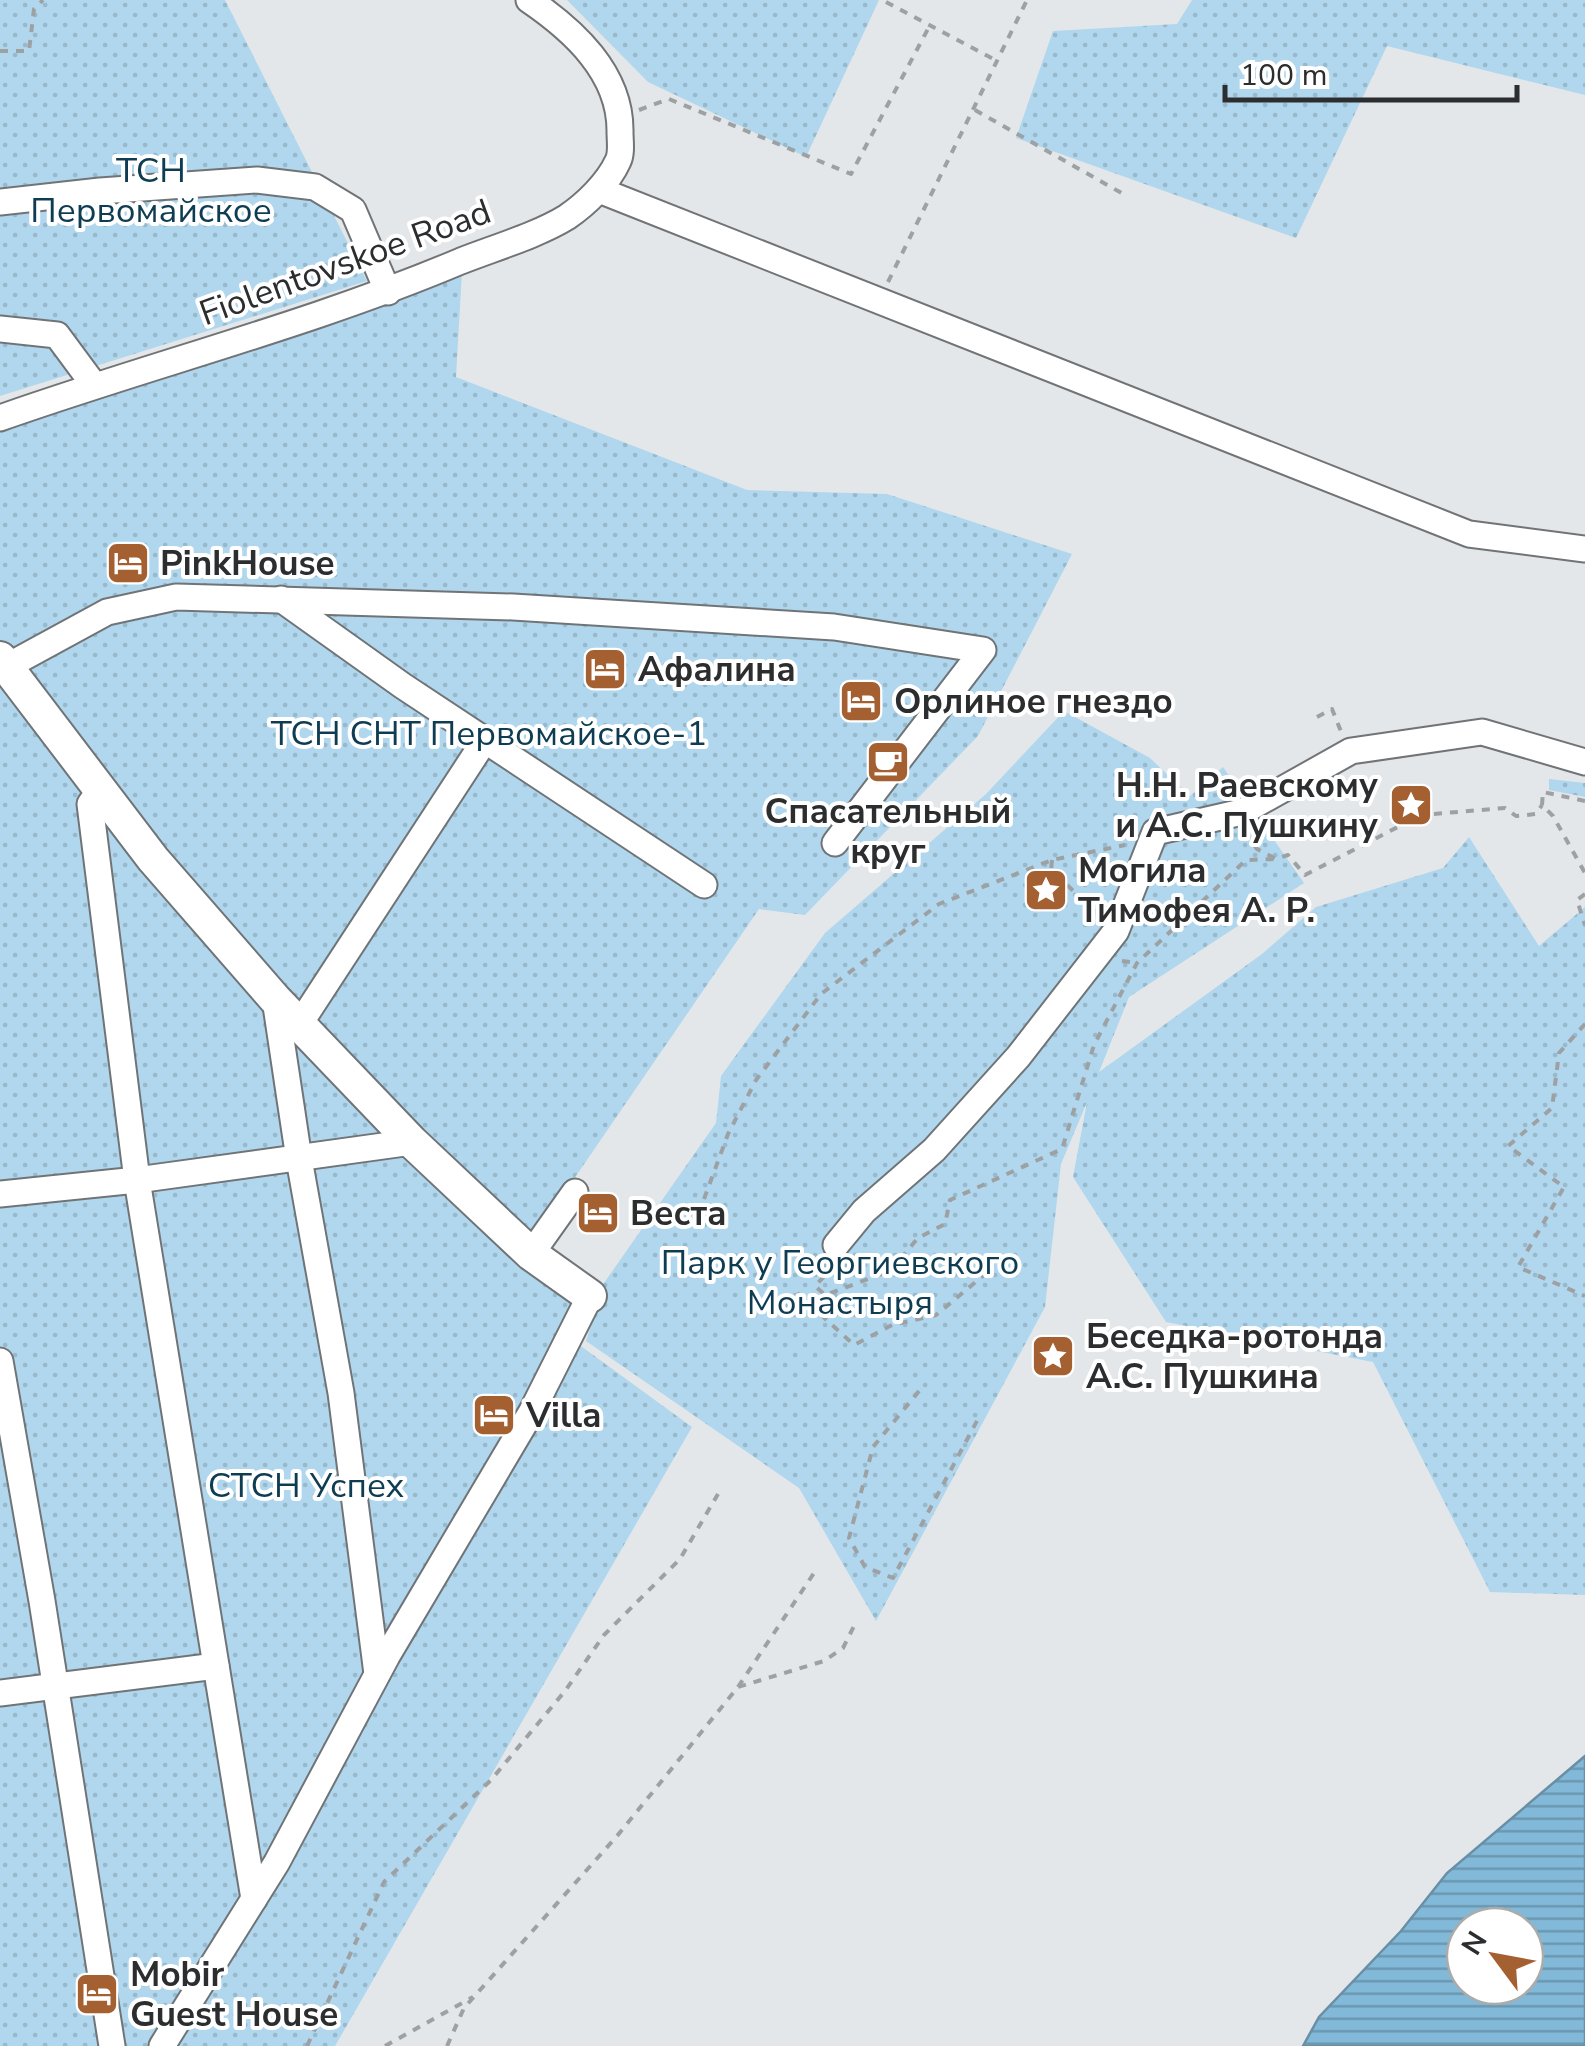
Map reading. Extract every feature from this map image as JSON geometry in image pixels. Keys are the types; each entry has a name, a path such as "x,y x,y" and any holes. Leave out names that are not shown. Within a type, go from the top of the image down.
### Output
{"main road":[{"path":"3,662 153,859 275,999 412,1142 531,1254 590,1296"}],"street":[{"name":"Fiolentovskoe Road","path":"0,418 388,292 566,218 599,190 620,159 620,118 610,83 594,59 568,27 529,0"},
{"path":"0,202 257,180 315,187 352,210 388,292"},
{"path":"599,190 1469,534 1585,548"},
{"path":"0,329 57,335 94,385"},
{"path":"3,662 107,612 176,597 513,606 834,626 983,650 835,843"},
{"path":"281,598 484,740 704,886"},
{"path":"838,1252 864,1211 934,1150 1018,1057 1116,931 1155,832 1232,815 1257,805 1350,752 1482,732 1585,762"},
{"path":"300,1025 484,740"},
{"path":"100,790 90,804 137,1180 254,1899"},
{"path":"275,999 298,1159 341,1393 378,1674"},
{"path":"0,1194 137,1180 412,1142"},
{"path":"531,1254 574,1192"},
{"path":"162,2046 254,1899 378,1674 532,1411 590,1296"},
{"path":"0,1361 112,2046"},
{"path":"0,1693 216,1666"}],"path":[{"path":"0,50 29,50 34,10 43,0"},
{"path":"880,300 1027,0"},
{"path":"886,2 998,61"},
{"path":"620,118 669,99 851,174 930,25"},
{"path":"975,110 1125,194"},
{"path":"1316,717 1332,709 1350,752"},
{"path":"838,1252 815,1286 826,1295 890,1272 918,1238 946,1224 950,1200 1062,1150 1094,1046 1138,964 1246,860 1276,859 1288,854 1305,876 1421,815 1505,808 1516,816 1536,814 1543,792 1585,802"},
{"path":"1542,803 1585,873"},
{"path":"1232,815 1257,849 1276,859"},
{"path":"704,1200 728,1134 756,1080 822,994 940,904 1052,860 1154,839"},
{"path":"1052,860 1051,870 1116,931"},
{"path":"1585,894 1577,900 1585,925"},
{"path":"1108,959 1138,964"},
{"path":"1585,1024 1559,1053 1552,1108 1508,1146 1564,1187 1518,1267 1585,1296"},
{"path":"797,1293 854,1345 892,1325 936,1315 984,1275"},
{"path":"919,1392 873,1447 848,1538 865,1567 893,1578 978,1419"},
{"path":"307,2046 384,1882 491,1780 565,1691 604,1635 680,1558 718,1494"},
{"path":"448,2046 464,2008 617,1836 738,1687 814,1573"},
{"path":"738,1687 824,1661 843,1648 857,1620"},
{"path":"386,2046 476,1995"}],"green space":[{"name":"ТСН Первомайское","path":"0,0 225,0 367,281 0,396"},
{"path":"567,0 879,0 806,157 648,82"},
{"path":"1192,0 1585,0 1585,95 1387,46 1296,238 1016,138 1053,31 1177,24"},
{"path":"462,271 456,377 747,490 887,494 1072,554 978,736 805,915 759,909 530,1243 414,1138 18,674 251,962 420,1151 582,1298 578,1344 692,1427 335,2046 0,2046 0,424"},
{"name":"Парк у Георгиевского Монастыря","path":"1064,711 1150,758 1190,796 1223,767 1304,883 1129,997 1099,1072 1262,954 1316,907 1443,868 1469,837 1539,946 1585,907 1585,1595 1490,1592 1373,1362 1166,1322 1073,1177 1087,1102 1061,1164 1045,1307 876,1621 799,1488 586,1341 604,1283 716,1123 721,1076 825,933 986,794"},
{"path":"1549,779 1585,783 1585,797 1549,790"}],"shaded area":[{"path":"1585,1756 1585,2046 1303,2046 1319,2017 1401,1931 1447,1873"}],"place":[{"name":"PinkHouse","path":"128,563"},
{"name":"Афалина","path":"605,669"},
{"name":"Орлиное гнездо","path":"861,701"},
{"name":"Спасательный круг","path":"888,762"},
{"name":"Н.Н. Раевскому и А.С. Пушкину","path":"1411,805"},
{"name":"Могила Тимофея А. Р.","path":"1046,890"},
{"name":"Веста","path":"598,1213"},
{"name":"Беседка-ротонда А.С. Пушкина","path":"1053,1356"},
{"name":"Villa","path":"494,1415"},
{"name":"Mobir Guest House","path":"97,1994"}],"park label":[{"name":"ТСН СНТ Первомайское-1","path":"489,733"},
{"name":"СТСН Успех","path":"306,1485"}]}
